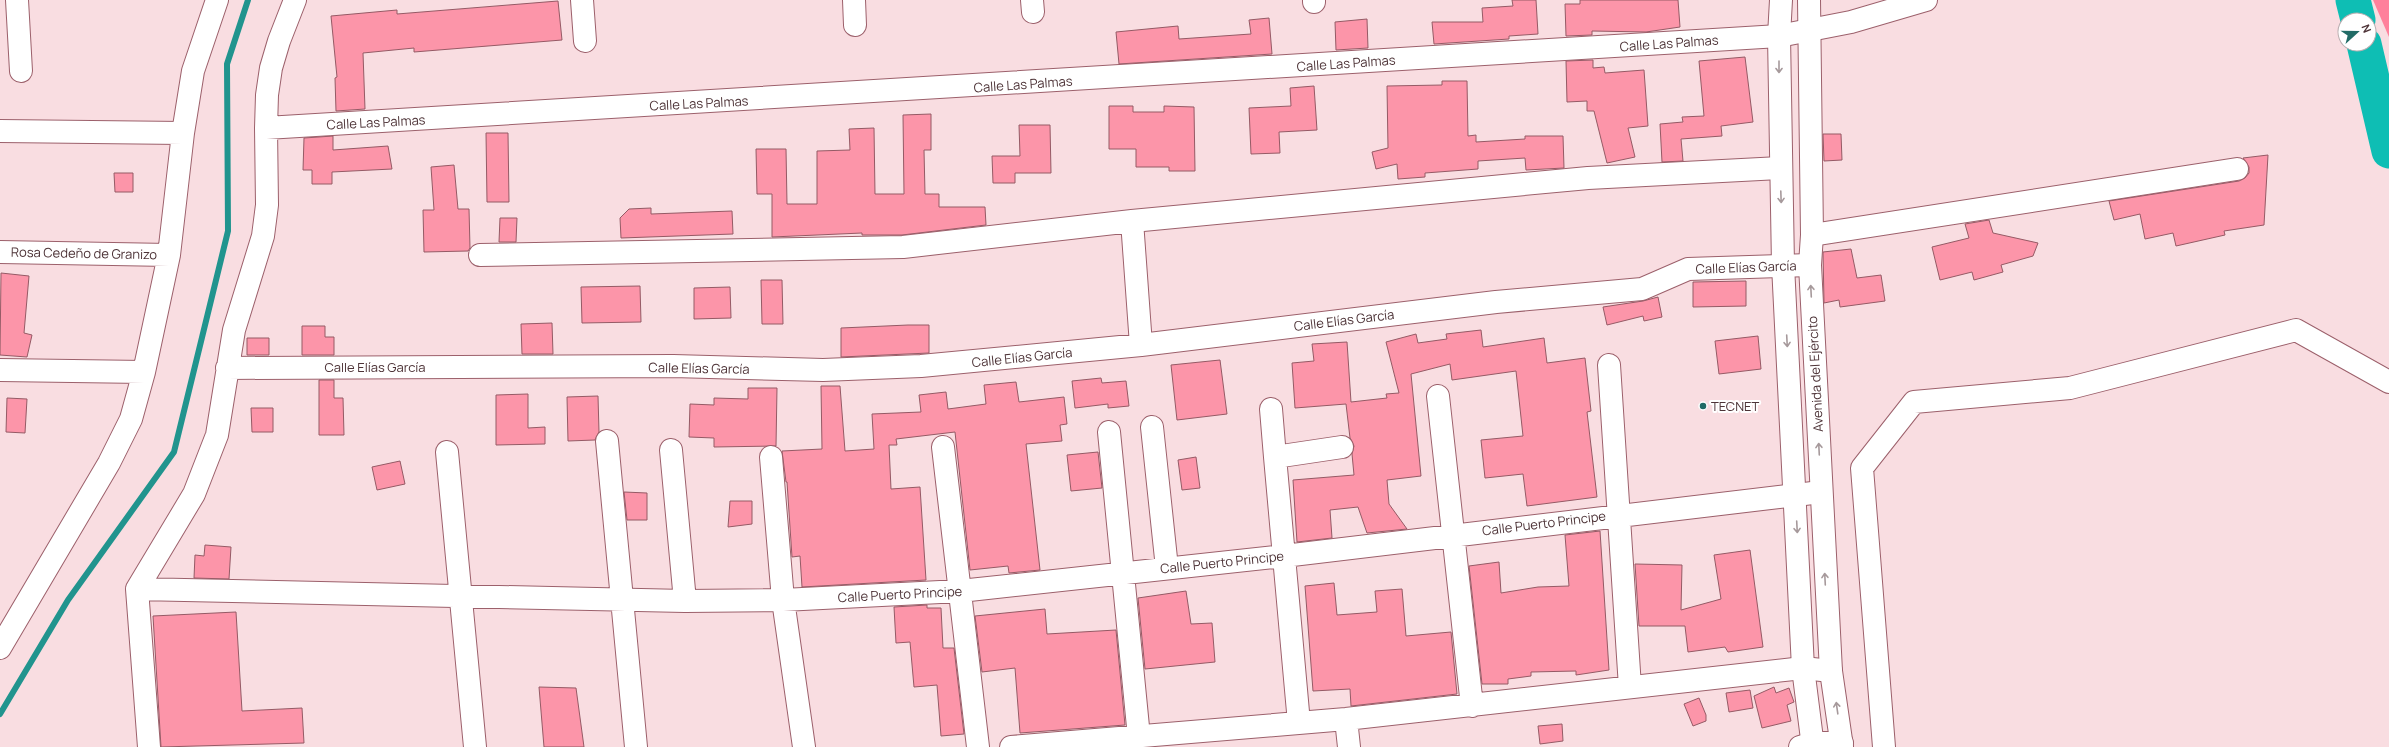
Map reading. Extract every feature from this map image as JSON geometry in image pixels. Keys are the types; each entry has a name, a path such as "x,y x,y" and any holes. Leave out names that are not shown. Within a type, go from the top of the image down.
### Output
{"street":[{"path":"17,0 21,71"},
{"path":"0,648 121,442 131,419 144,372 169,255 183,133 194,71 217,0"},
{"path":"149,747 137,589 194,494 217,435 234,330 263,236 267,205 266,128 271,68 279,41 295,0"},
{"path":"582,0 584,41"},
{"path":"854,0 855,25"},
{"name":"Avenida del Ejército","path":"1781,0 1779,36 1780,168 1783,265 1809,746"},
{"name":"Avenida del Ejército","path":"1809,0 1812,234 1810,265 1831,671 1842,745"},
{"name":"Calle Las Palmas","path":"266,128 1779,36 1809,32 1851,22 1926,0"},
{"path":"0,131 183,133"},
{"path":"480,255 904,247 1132,221 1588,178 1780,168"},
{"path":"1812,234 2237,169"},
{"path":"1132,221 1142,345"},
{"name":"Rosa Cedeño de Granizo","path":"0,252 169,255"},
{"name":"Calle Elías García","path":"227,368 673,366 867,370 963,363 1142,345 1496,302 1642,289 1688,269 1810,265"},
{"path":"1884,747 1862,468 1914,402 2070,388 2296,330 2389,382"},
{"path":"1609,365 1630,687"},
{"path":"0,370 144,372"},
{"path":"1438,396 1472,706"},
{"path":"1271,409 1299,723"},
{"path":"1152,427 1167,568"},
{"path":"1109,432 1139,737"},
{"path":"607,441 636,747"},
{"path":"943,447 978,747"},
{"path":"1275,457 1342,447"},
{"path":"671,450 686,601"},
{"path":"447,452 475,747"},
{"path":"771,457 783,600 804,747"},
{"name":"Calle Puerto Principe","path":"137,589 621,601 783,600 960,591 1284,556 1619,514 1821,492"},
{"path":"1011,747 1346,719 1804,668 1831,671"},
{"path":"1346,719 1349,747"},
{"path":"1809,746 1842,745"}],"shaded area":[{"path":"2373,0 2389,0 2389,37"}],"building":[{"path":"1512,0 1536,0 1538,34 1509,36 1509,39 1434,44 1432,22 1483,22 1482,8 1513,6"},
{"path":"1580,0 1678,0 1680,27 1646,32 1592,31 1592,35 1566,36 1565,4 1580,4"},
{"path":"558,1 562,40 414,52 414,48 363,53 365,109 336,111 335,78 337,77 331,16 397,10 397,14"},
{"path":"1269,18 1272,54 1119,64 1116,32 1178,26 1179,39 1251,34 1249,20"},
{"path":"1367,19 1368,48 1336,50 1335,22"},
{"path":"1745,57 1753,122 1721,126 1722,136 1681,139 1683,161 1662,162 1660,124 1683,122 1682,117 1704,116 1699,61"},
{"path":"1593,60 1593,68 1604,67 1605,73 1644,70 1648,126 1628,128 1635,157 1607,163 1594,111 1587,111 1587,101 1567,102 1566,61"},
{"path":"1442,81 1467,81 1468,136 1476,135 1476,142 1525,139 1525,136 1563,136 1564,168 1526,170 1525,158 1478,161 1478,169 1425,173 1425,177 1398,179 1397,164 1376,169 1372,152 1388,148 1387,86 1442,85"},
{"path":"1314,86 1317,130 1279,132 1280,153 1251,154 1249,108 1291,106 1290,88"},
{"path":"1109,106 1133,106 1133,112 1164,112 1164,106 1194,107 1195,171 1169,171 1169,167 1136,167 1136,149 1109,149"},
{"path":"931,114 931,150 924,150 925,194 939,194 939,207 985,207 986,225 902,235 862,235 862,233 772,237 772,194 757,194 756,149 786,149 787,204 817,204 817,151 850,150 849,129 874,128 875,194 904,194 903,115"},
{"path":"1019,125 1050,125 1051,173 1015,173 1015,183 993,183 992,156 1020,156"},
{"path":"486,133 508,133 509,202 487,202"},
{"path":"1823,134 1841,134 1842,160 1824,161"},
{"path":"333,136 333,150 388,146 392,169 332,172 332,184 312,184 312,170 303,170 304,138"},
{"path":"2268,155 2264,225 2224,231 2225,235 2176,246 2173,233 2145,239 2140,214 2114,220 2109,201 2239,181 2245,178 2249,173 2249,167 2243,158"},
{"path":"454,165 458,209 469,209 470,248 468,251 424,252 423,210 434,210 431,167"},
{"path":"114,173 133,173 133,192 115,192"},
{"path":"651,208 651,214 732,211 733,234 621,238 620,218 629,209"},
{"path":"500,218 517,218 516,242 499,242"},
{"path":"1989,220 1993,233 2038,243 2033,256 2001,265 2003,272 1974,280 1972,272 1940,280 1932,247 1969,238 1965,224"},
{"path":"1851,249 1857,278 1881,275 1885,301 1840,307 1839,300 1824,303 1823,252"},
{"path":"1,273 29,276 24,333 32,335 27,357 0,355"},
{"path":"761,280 782,280 783,324 762,324"},
{"path":"1746,281 1746,306 1693,307 1693,282"},
{"path":"640,286 641,322 582,323 581,287"},
{"path":"730,287 731,318 694,319 694,288"},
{"path":"1658,297 1662,317 1644,321 1643,316 1607,325 1603,307 1643,301"},
{"path":"552,323 553,354 522,354 521,324"},
{"path":"929,325 929,353 841,357 841,328"},
{"path":"302,326 325,326 325,337 334,337 334,355 302,355"},
{"path":"1481,330 1483,347 1544,338 1547,363 1585,358 1591,411 1587,412 1597,497 1527,506 1523,474 1485,478 1481,440 1523,436 1516,371 1452,380 1450,364 1411,374 1421,476 1387,480 1389,504 1407,529 1367,533 1358,507 1330,510 1332,538 1297,542 1293,480 1354,475 1352,454 1354,446 1350,438 1346,404 1295,408 1292,363 1314,361 1312,344 1347,342 1351,402 1387,398 1386,394 1399,393 1386,342 1416,334 1418,343 1447,339 1446,334"},
{"path":"1758,336 1761,369 1719,374 1715,341"},
{"path":"247,338 269,338 269,355 247,355"},
{"path":"1220,360 1227,414 1177,420 1171,365"},
{"path":"1101,378 1102,383 1126,381 1129,406 1108,408 1108,404 1075,408 1072,381"},
{"path":"319,380 334,380 334,398 343,398 344,435 319,435"},
{"path":"1016,382 1019,402 1064,397 1067,424 1060,425 1062,441 1026,444 1040,570 1009,573 1008,566 970,570 955,432 896,439 897,445 889,445 891,489 920,487 926,580 802,587 800,556 792,557 787,482 782,451 822,449 821,386 840,386 845,451 874,449 872,414 921,412 919,395 946,392 948,409 986,404 984,385"},
{"path":"748,388 777,388 776,446 714,447 714,438 689,437 690,404 714,405 714,398 748,399"},
{"path":"528,394 528,428 545,427 545,444 496,445 496,395"},
{"path":"598,396 599,432 595,440 568,441 567,397"},
{"path":"7,398 27,399 25,433 6,432"},
{"path":"251,408 273,408 273,432 252,432"},
{"path":"1098,452 1102,488 1071,491 1067,455"},
{"path":"1196,457 1200,488 1182,490 1178,460"},
{"path":"400,461 405,484 377,490 372,467"},
{"path":"624,492 647,493 647,520 627,520"},
{"path":"730,501 752,501 752,524 728,527"},
{"path":"1600,531 1609,670 1576,675 1576,671 1531,672 1531,676 1508,679 1508,684 1482,684 1469,566 1499,562 1501,593 1538,587 1569,586 1565,535"},
{"path":"205,545 231,547 229,579 194,578 195,555 204,556"},
{"path":"1750,550 1763,647 1728,652 1725,647 1688,652 1685,626 1639,626 1635,564 1682,565 1681,610 1721,599 1714,555"},
{"path":"1334,583 1337,615 1377,612 1375,591 1402,589 1406,636 1451,632 1457,694 1351,706 1350,689 1313,691 1305,586"},
{"path":"1186,591 1191,624 1212,623 1215,662 1145,669 1138,598"},
{"path":"927,605 927,608 941,608 943,648 954,648 964,734 941,736 937,685 914,687 910,642 896,643 894,607"},
{"path":"1045,609 1047,634 1116,630 1125,725 1020,733 1015,668 982,672 975,616"},
{"path":"236,612 242,711 302,708 304,743 161,747 153,616"},
{"path":"539,687 576,688 584,747 544,747"},
{"path":"1774,687 1776,693 1789,688 1794,702 1787,705 1791,721 1762,728 1754,696"},
{"path":"1750,690 1753,708 1729,712 1726,693"},
{"path":"1699,698 1706,715 1706,721 1693,726 1684,704"},
{"path":"1562,724 1563,741 1540,744 1538,726"}],"waterway":[{"path":"0,714 68,600 174,452 228,231 227,64 248,0"},
{"path":"2353,0 2356,12"},
{"path":"2366,52 2389,151"}],"place":[{"name":"TECNET","path":"1703,406"}]}
